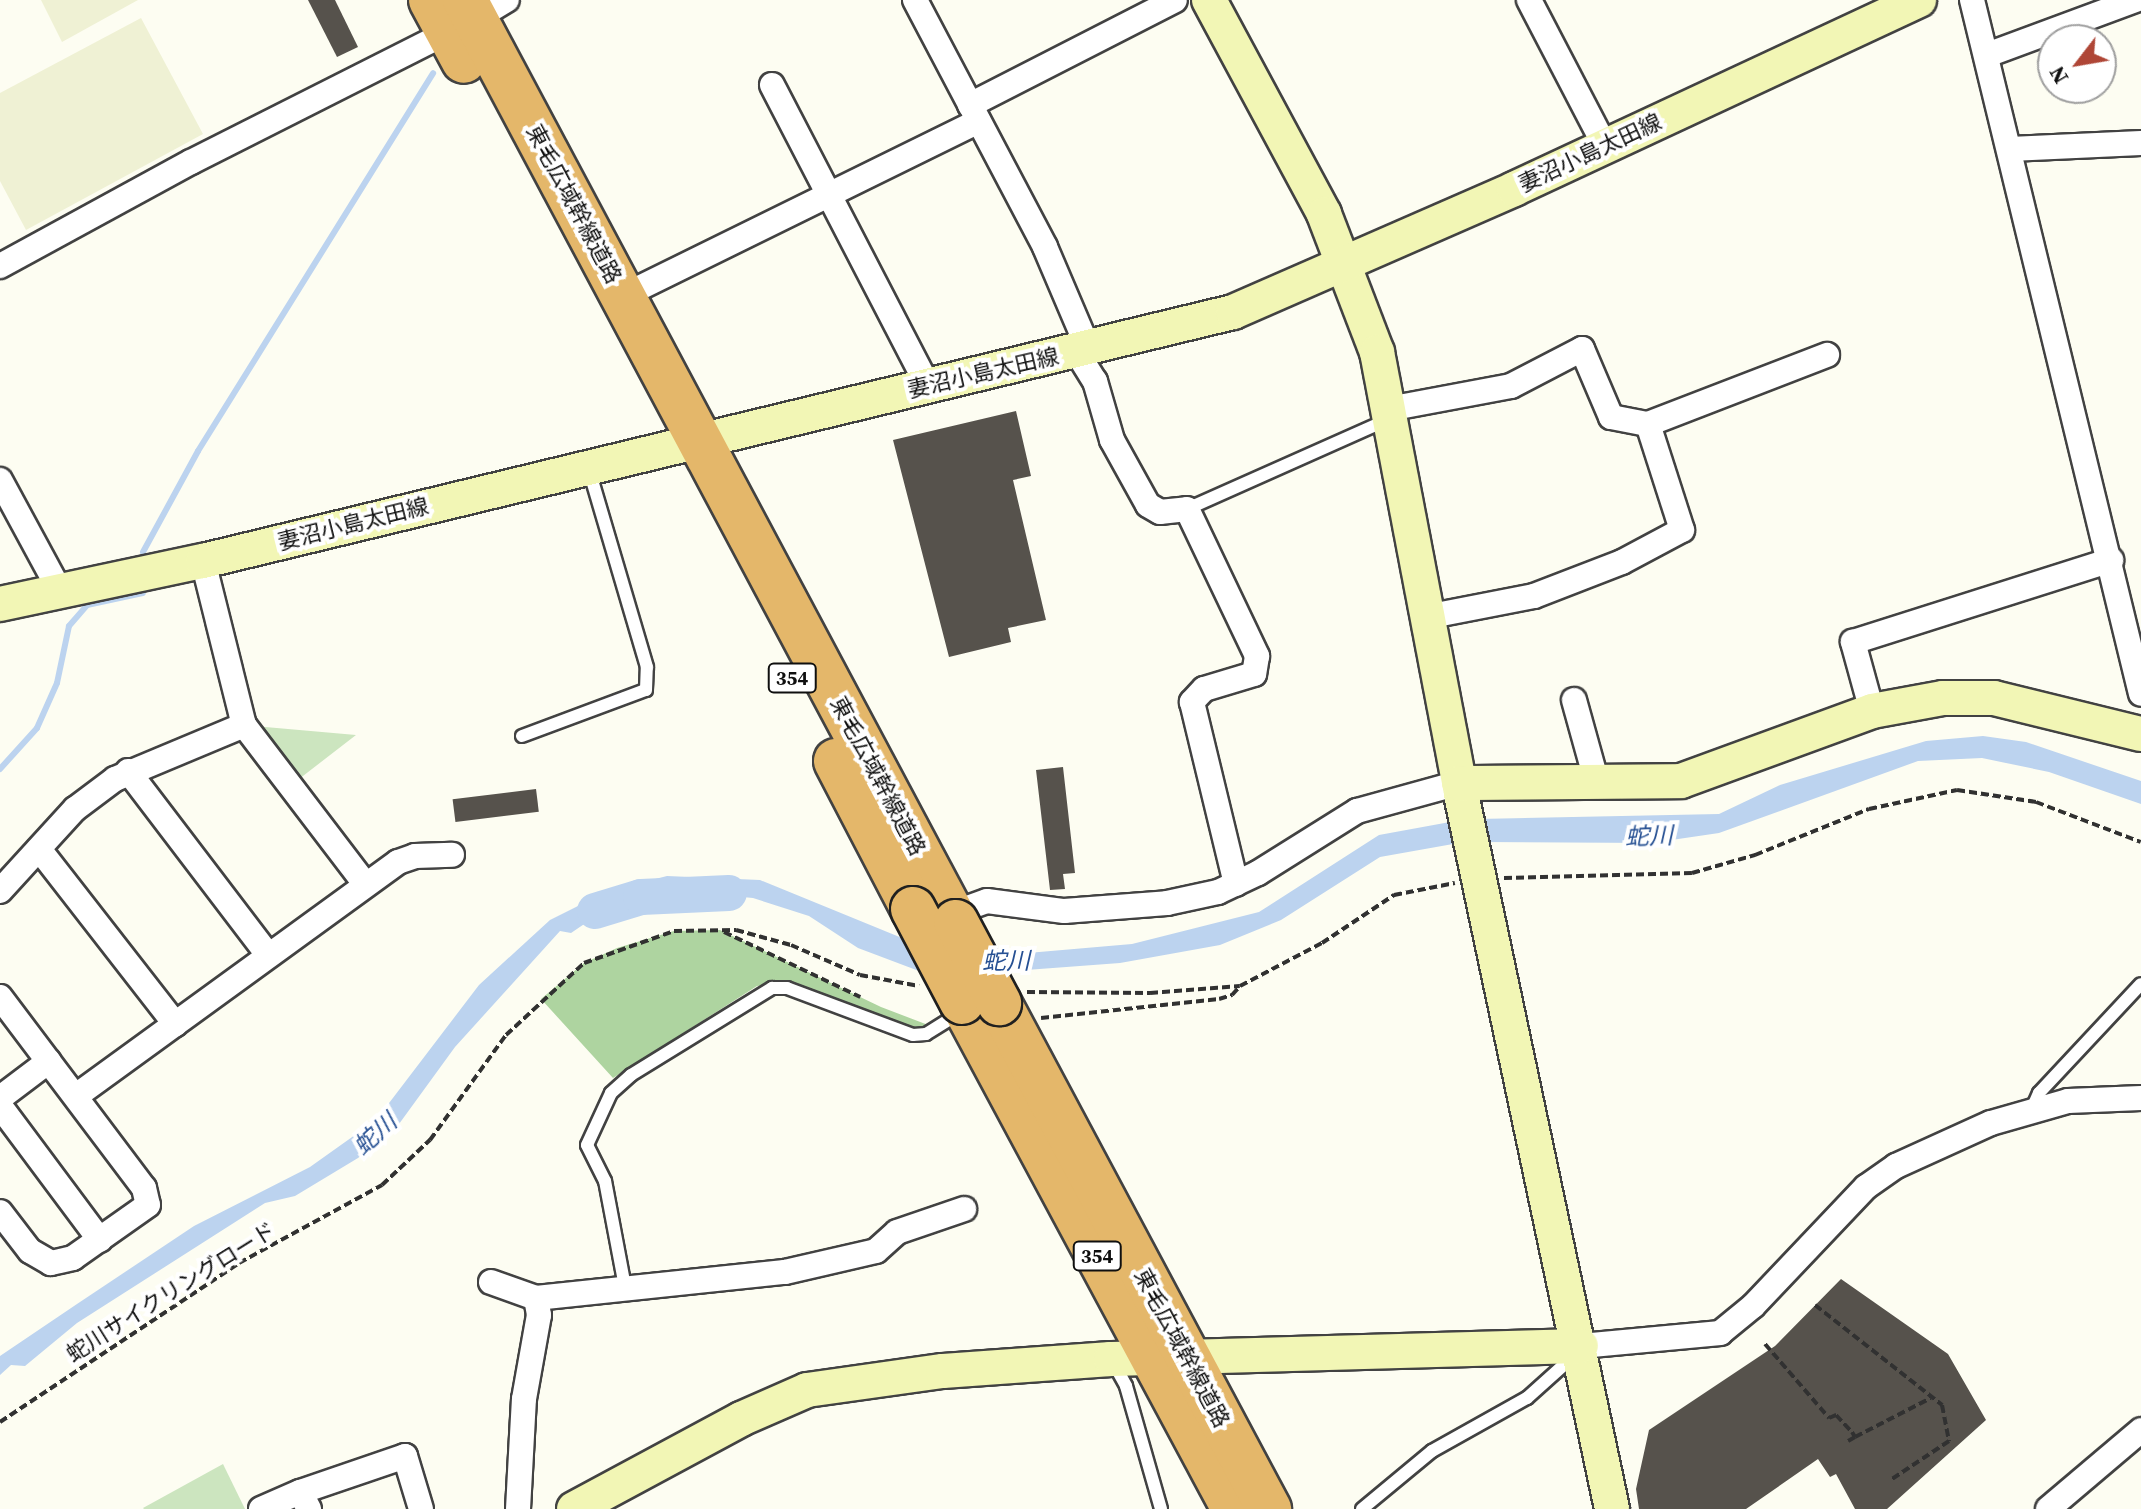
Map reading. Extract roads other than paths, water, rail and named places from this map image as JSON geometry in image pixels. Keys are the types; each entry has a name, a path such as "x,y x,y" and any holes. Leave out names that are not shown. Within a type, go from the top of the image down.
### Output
{"highway":[{"name":"東毛広域幹線道路","path":"465,10 623,296 685,444"},
{"name":"東毛広域幹線道路","path":"465,10 685,444 940,915 1171,1358 1269,1509"},
{"name":"東毛広域幹線道路","path":"1171,1358 1234,1509"}],"street":[{"path":"915,0 1045,247 1095,381 1116,449 1148,505 1160,512 1187,509 1259,662 1249,677 1204,689 1193,697 1236,884"},
{"path":"623,296 829,196 1175,0"},
{"path":"1209,0 1346,263 1377,352 1460,788 1581,1346 1612,1509"},
{"path":"1529,0 1605,146"},
{"name":"妻沼小島太田線","path":"0,604 203,561 1233,312 1605,146 1919,0"},
{"path":"1972,0 2111,560 2141,694"},
{"path":"1987,55 2136,0"},
{"path":"0,266 465,10"},
{"path":"772,85 928,386"},
{"path":"2010,149 2141,143"},
{"path":"1391,418 1399,407 1511,386 1582,349 1611,417 1648,424 1827,355"},
{"path":"1426,617 1534,596 1622,562 1682,530 1648,424"},
{"path":"0,480 60,591"},
{"path":"1872,711 1853,642 2111,560"},
{"path":"203,561 244,725 365,884"},
{"path":"940,915 987,901 1064,911 1167,903 1236,884 1357,811 1460,788 1597,783 1647,785 1697,777 1872,711 1943,698 1994,698 2141,734"},
{"path":"1574,700 1597,783"},
{"path":"0,891 75,809 128,771 244,725"},
{"path":"128,771 268,955"},
{"path":"39,849 175,1024"},
{"path":"76,1096 365,884 415,856 452,855"},
{"path":"0,997 76,1096 148,1199 144,1211 62,1263 41,1260 0,1212"},
{"path":"0,1098 49,1061"},
{"path":"574,1509 741,1419 807,1390 943,1371 1111,1359 1581,1346 1720,1333 1753,1306 1866,1187 1896,1166 1991,1123 2068,1101 2141,1098"},
{"path":"0,1106 100,1240"},
{"path":"491,1282 536,1298 626,1292 785,1272 876,1251 897,1232 964,1209"},
{"path":"518,1509 524,1399 539,1315 536,1298"},
{"path":"2048,1509 2141,1430"},
{"path":"261,1509 304,1501 405,1456 421,1509"}],"lane":[{"path":"1187,509 1391,418"},
{"path":"522,736 646,690 647,667 588,467"},
{"path":"2031,1112 2039,1093 2141,984"},
{"path":"626,1292 605,1181 587,1145 611,1093 631,1075 772,988 787,988 913,1035 926,1034 983,1002"},
{"path":"1362,1509 1432,1451 1527,1398 1565,1368 1581,1346"},
{"path":"1111,1359 1126,1386 1161,1509"}],"water":[{"path":"1983,736 2026,742 2141,781 2141,804 2049,772 1982,758 1918,761 1719,833 1651,843 1482,842 1478,819 1719,814 1780,785 1926,741"},
{"path":"1450,822 1453,844 1380,857 1281,920 1220,945 1120,963 1012,971 1003,955 1132,944 1259,912 1379,835"},
{"path":"667,876 760,880 902,938 919,971 858,948 809,916 753,898 689,892 641,897 599,914 571,933 560,931 455,1047 399,1124 358,1158 295,1196 265,1203 77,1323 25,1366 11,1365 0,1375 0,1356 194,1226 310,1167 362,1130 383,1111 479,985 550,920 608,891"}],"waterway":[{"path":"143,552 198,451 433,73"},
{"path":"0,769 37,728 57,683 69,626 87,605 143,593"},
{"name":"蛇川","path":"595,911 641,897 729,893"}]}
